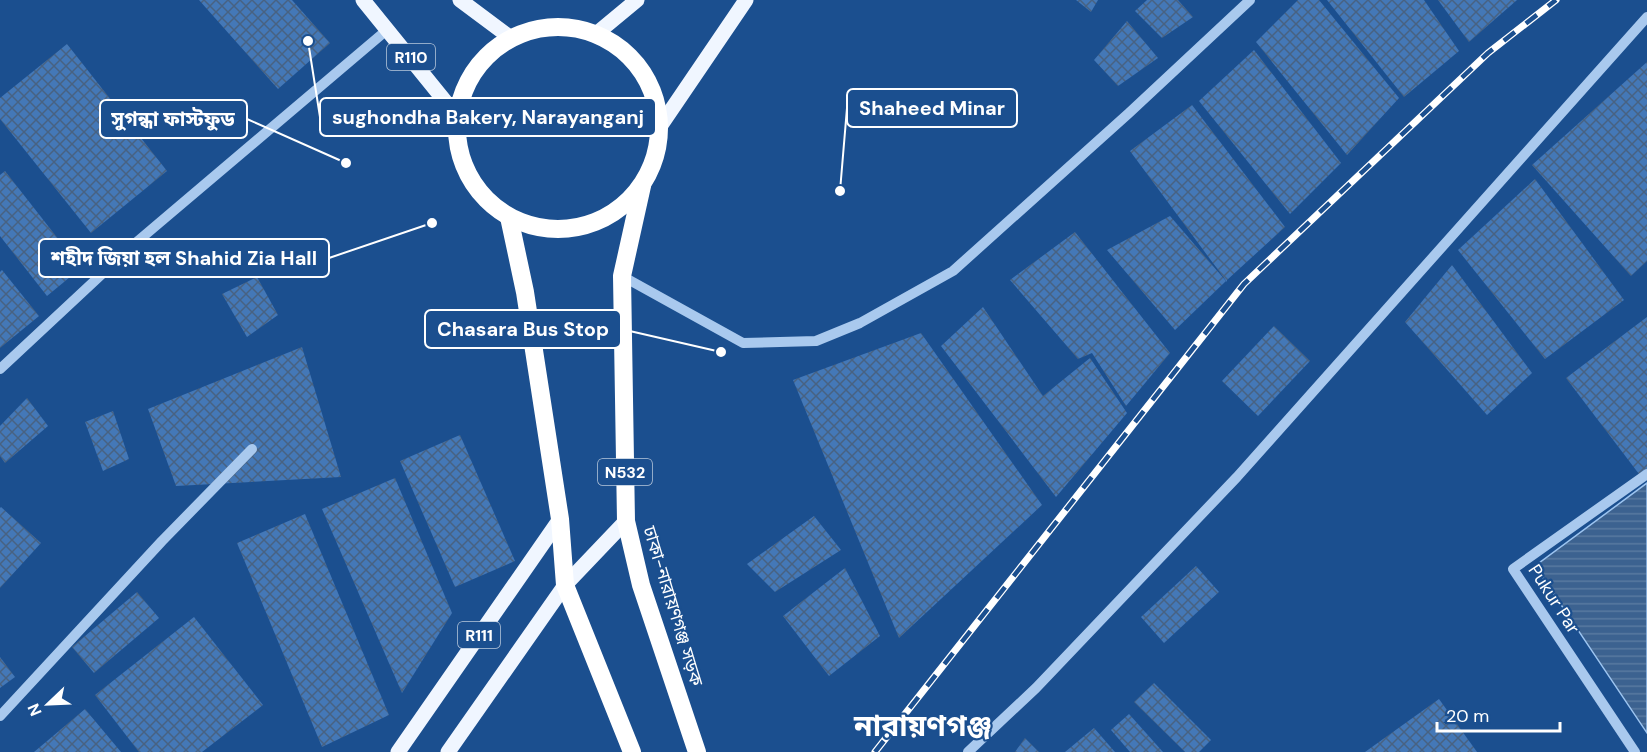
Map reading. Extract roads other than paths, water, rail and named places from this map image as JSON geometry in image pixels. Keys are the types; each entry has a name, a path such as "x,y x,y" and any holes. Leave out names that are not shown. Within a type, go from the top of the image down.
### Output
{"highway":[{"path":"553,26 596,34 617,45 635,61 648,81 657,104 659,128 656,157 643,184 623,207 597,222 567,229 537,228 509,217 485,199 467,174 458,145 457,116 467,84 485,57 511,38 553,26"},
{"name":"ঢাকা-নারায়ণগঞ্জ সড়ক","path":"643,184 622,276 626,521 641,585 697,752"},
{"path":"509,217 525,292 560,519 565,585 632,752"}],"main road":[{"name":"R110","path":"363,0 457,116"},
{"path":"460,0 511,38"},
{"path":"596,34 637,0"},
{"path":"659,128 746,0"},
{"name":"R111","path":"398,752 560,519"},
{"path":"565,585 626,521"},
{"name":"R111","path":"448,752 565,585"}],"street":[{"path":"622,276 743,343 816,341 860,323 953,271 1129,113 1250,0"},
{"path":"968,752 1036,688 1237,477 1647,17"},
{"path":"0,369 132,246 388,29"},
{"path":"0,716 162,541 252,449"},
{"name":"Pukur Par","path":"1635,752 1513,569 1647,474"}],"water":[{"path":"1647,483 1647,733 1535,566"}],"railway":[{"path":"875,752 1244,284 1488,53 1556,0"}],"place":[{"name":"sughondha Bakery, Narayanganj","path":"308,41"},
{"name":"সুগন্ধা ফাস্টফুড","path":"346,163"},
{"name":"Shaheed Minar","path":"840,191"},
{"name":"শহীদ জিয়া হল Shahid Zia Hall","path":"432,223"},
{"name":"Chasara Bus Stop","path":"721,352"}],"district":[{"name":"নারায়ণগঞ্জ","path":"923,726"}]}
